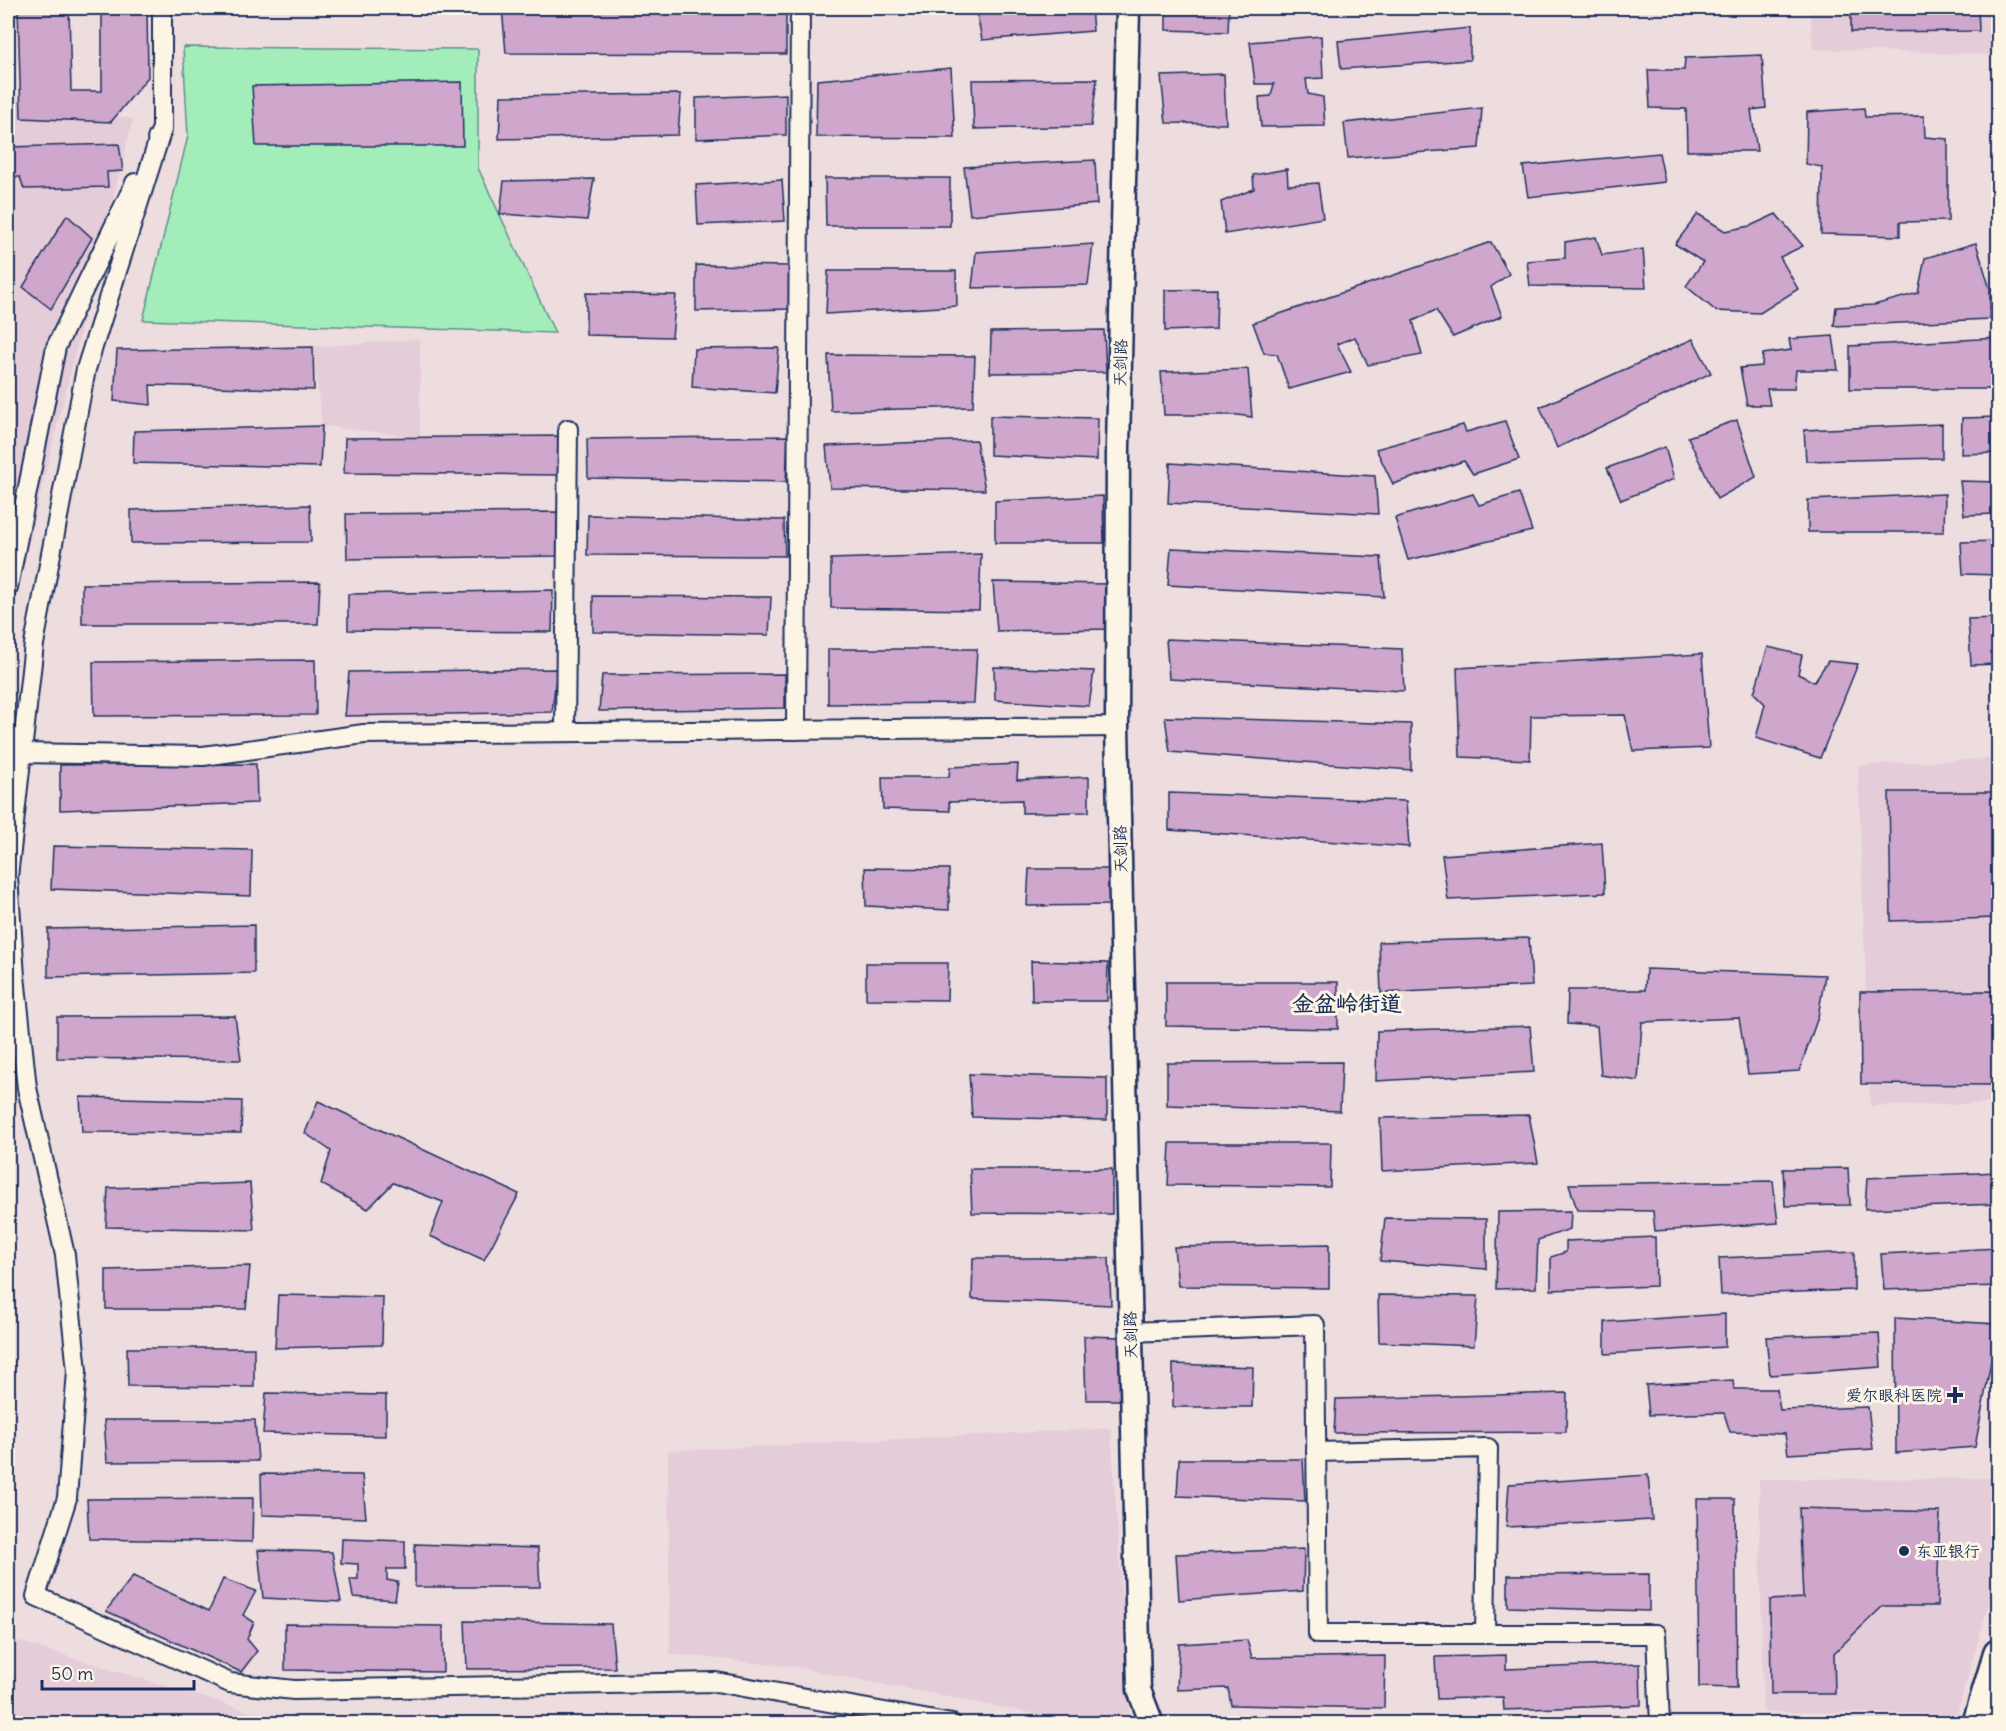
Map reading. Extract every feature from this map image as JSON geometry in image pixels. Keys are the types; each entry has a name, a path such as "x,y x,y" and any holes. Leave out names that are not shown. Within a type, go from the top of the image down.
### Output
{"main road":[{"path":"1977,1724 1998,1654"}],"street":[{"path":"162,8 162,129 86,369 34,644 20,753 8,877 15,976 27,1088 65,1255 76,1371 67,1498 36,1596 230,1683 294,1690 716,1682 952,1724"},
{"path":"796,730 800,8"},
{"name":"天剑路","path":"1128,8 1118,435 1117,727 1139,1690 1152,1724"},
{"path":"8,587 56,346 162,129"},
{"path":"565,732 568,429"},
{"path":"20,753 203,756 363,734 1117,727"},
{"path":"1130,1332 1315,1326 1318,1634 1656,1634 1660,1724"},
{"path":"1316,1452 1488,1448 1485,1634"}],"shaded area":[{"path":"1810,8 1998,8 1998,55 1813,49"},
{"path":"8,94 20,100 133,119 8,625"},
{"path":"420,339 420,437 322,426 313,347"},
{"path":"1998,758 1998,1103 1870,1106 1858,765"},
{"path":"1111,1428 1130,1723 1082,1723 794,1667 670,1654 668,1451"},
{"path":"1998,1478 1998,1571 1957,1714 1763,1712 1759,1479"},
{"path":"11,1639 288,1723 8,1723 8,1655"}],"green space":[{"path":"183,47 478,49 478,168 555,333 143,320 188,136"}],"building":[{"path":"18,8 69,8 71,91 102,91 102,8 147,8 148,77 111,122 21,118"},
{"path":"502,8 786,8 786,54 506,53"},
{"path":"976,8 1091,8 1093,31 982,40"},
{"path":"1166,8 1229,8 1228,32 1166,30"},
{"path":"1826,8 1978,8 1979,31 1851,32 1851,9 1827,10"},
{"path":"1470,28 1470,60 1341,69 1338,41"},
{"path":"1321,36 1323,78 1306,79 1308,94 1323,97 1325,126 1261,127 1259,97 1271,96 1274,84 1255,84 1250,42"},
{"path":"1762,55 1766,108 1751,110 1757,151 1687,151 1686,109 1650,108 1648,70 1684,70 1685,58"},
{"path":"951,68 955,138 816,137 817,80"},
{"path":"1224,74 1226,124 1166,123 1161,76"},
{"path":"1097,79 1091,126 974,129 972,80"},
{"path":"462,82 463,146 256,146 252,86"},
{"path":"681,94 678,135 499,139 501,96"},
{"path":"786,94 786,135 696,139 696,98"},
{"path":"1482,108 1479,148 1348,158 1344,123"},
{"path":"1864,108 1865,117 1924,116 1925,137 1948,139 1948,221 1900,222 1900,236 1821,234 1822,167 1806,164 1807,112"},
{"path":"119,144 123,171 107,172 108,187 24,189 20,177 8,177 8,147"},
{"path":"1659,153 1665,182 1528,197 1523,166"},
{"path":"1095,160 1097,204 970,215 964,167"},
{"path":"1287,169 1288,185 1318,183 1323,218 1225,234 1221,202 1254,189 1253,175"},
{"path":"825,178 950,178 950,226 826,226"},
{"path":"594,179 587,220 500,214 504,181"},
{"path":"782,180 785,221 698,225 696,185"},
{"path":"1698,214 1725,231 1750,226 1776,214 1803,246 1780,257 1798,289 1760,313 1716,311 1686,286 1703,262 1675,244"},
{"path":"67,215 92,238 51,309 23,287"},
{"path":"1596,237 1602,255 1643,249 1646,288 1530,286 1527,261 1565,258 1565,242"},
{"path":"1491,242 1509,274 1491,287 1502,316 1453,337 1436,310 1413,321 1422,355 1368,365 1355,337 1337,344 1351,372 1289,389 1277,354 1264,353 1253,323"},
{"path":"1976,243 1990,289 1990,319 1834,326 1836,307 1874,305 1918,293 1925,258"},
{"path":"1093,244 1088,285 972,288 976,252"},
{"path":"696,265 791,266 794,309 696,311"},
{"path":"828,271 956,271 957,306 826,314"},
{"path":"1217,289 1216,329 1165,331 1165,290"},
{"path":"586,293 676,295 672,337 586,335"},
{"path":"1104,330 1106,372 990,373 991,332"},
{"path":"1833,336 1838,370 1796,370 1794,389 1767,389 1770,405 1747,405 1740,368 1762,366 1763,354 1791,350 1789,339"},
{"path":"1998,338 1998,389 1850,389 1850,346"},
{"path":"1693,339 1711,373 1557,448 1540,407"},
{"path":"313,347 314,390 150,385 151,405 114,401 117,350"},
{"path":"779,348 775,393 692,387 694,349"},
{"path":"828,355 975,356 973,407 831,411"},
{"path":"1248,369 1252,417 1164,415 1161,372"},
{"path":"990,416 1098,418 1097,460 990,455"},
{"path":"1998,417 1998,453 1961,454 1962,418"},
{"path":"1737,420 1756,477 1717,499 1688,437"},
{"path":"1505,421 1519,459 1473,474 1464,461 1393,484 1376,449 1463,425 1466,432"},
{"path":"1942,424 1942,458 1806,461 1804,430"},
{"path":"322,426 320,467 133,463 134,431"},
{"path":"561,436 559,475 344,473 345,438"},
{"path":"788,436 786,482 588,478 587,439"},
{"path":"976,440 985,490 830,488 826,446"},
{"path":"1665,447 1674,479 1621,500 1607,468"},
{"path":"1170,463 1375,476 1378,514 1168,503"},
{"path":"1960,481 1998,482 1998,514 1964,515"},
{"path":"1519,493 1532,531 1408,560 1395,518 1473,494 1479,505"},
{"path":"1945,494 1944,532 1808,532 1808,500"},
{"path":"1103,496 1104,543 995,543 995,501"},
{"path":"310,505 311,542 131,543 131,510"},
{"path":"559,512 561,556 347,559 346,514"},
{"path":"588,515 784,520 785,556 587,555"},
{"path":"1998,541 1998,575 1963,574 1961,542"},
{"path":"1171,548 1381,557 1384,597 1168,585"},
{"path":"981,554 979,610 831,608 831,559"},
{"path":"320,582 318,624 82,624 82,584"},
{"path":"993,582 1109,584 1110,629 997,631"},
{"path":"553,590 552,632 348,630 348,594"},
{"path":"593,596 771,597 769,635 593,632"},
{"path":"1998,618 1998,664 1971,665 1968,619"},
{"path":"1166,639 1402,649 1404,691 1169,679"},
{"path":"1768,647 1802,655 1798,674 1814,682 1828,661 1858,664 1820,758 1756,738 1765,704 1754,693"},
{"path":"828,649 977,649 974,703 828,704"},
{"path":"1702,654 1709,748 1633,751 1625,715 1531,716 1530,760 1460,757 1457,668"},
{"path":"315,660 316,715 94,716 93,662"},
{"path":"994,667 1094,671 1089,706 995,700"},
{"path":"557,669 552,712 345,716 349,672"},
{"path":"785,674 785,708 599,711 602,675"},
{"path":"1165,717 1411,724 1411,770 1170,752"},
{"path":"256,764 257,803 60,810 60,765"},
{"path":"1018,764 1017,780 1089,777 1089,812 1022,813 1022,800 949,802 950,811 883,809 882,777 949,777 950,767"},
{"path":"1889,792 1998,792 1998,918 1891,921"},
{"path":"1169,793 1406,801 1409,847 1169,830"},
{"path":"1602,843 1605,893 1448,900 1442,855"},
{"path":"53,846 252,850 251,896 51,889"},
{"path":"865,868 949,869 949,910 866,906"},
{"path":"1029,869 1111,869 1115,905 1027,906"},
{"path":"254,925 254,973 48,977 48,929"},
{"path":"1529,938 1532,986 1381,993 1379,942"},
{"path":"1031,961 1108,963 1107,1001 1032,1001"},
{"path":"866,963 948,963 947,1000 866,999"},
{"path":"1646,969 1825,975 1818,1017 1799,1071 1748,1074 1739,1018 1642,1022 1638,1081 1601,1075 1597,1026 1567,1024 1568,990 1645,990"},
{"path":"1166,982 1338,982 1338,1029 1166,1026"},
{"path":"1994,991 1993,1085 1861,1084 1860,992"},
{"path":"235,1016 241,1060 57,1058 57,1017"},
{"path":"1530,1026 1534,1072 1376,1081 1377,1031"},
{"path":"1342,1062 1340,1111 1167,1105 1167,1063"},
{"path":"969,1074 1107,1078 1107,1120 972,1117"},
{"path":"80,1097 242,1101 241,1133 82,1132"},
{"path":"318,1101 519,1194 484,1260 430,1236 443,1202 393,1183 368,1209 321,1184 331,1151 305,1133"},
{"path":"1529,1115 1538,1163 1382,1171 1380,1118"},
{"path":"1170,1143 1331,1143 1330,1187 1168,1185"},
{"path":"1848,1168 1850,1205 1785,1206 1783,1169"},
{"path":"970,1169 1112,1169 1112,1214 972,1213"},
{"path":"1998,1172 1998,1204 1865,1209 1867,1178"},
{"path":"1773,1181 1778,1223 1655,1231 1653,1211 1577,1210 1569,1184"},
{"path":"250,1183 254,1230 106,1227 108,1188"},
{"path":"1571,1211 1570,1229 1538,1240 1536,1288 1496,1289 1498,1212"},
{"path":"1385,1218 1486,1219 1486,1269 1380,1261"},
{"path":"1655,1237 1656,1286 1551,1290 1551,1257 1566,1252 1566,1241"},
{"path":"1329,1244 1329,1288 1178,1286 1174,1247"},
{"path":"1998,1248 1998,1286 1884,1290 1881,1254"},
{"path":"1854,1252 1854,1290 1721,1295 1719,1258"},
{"path":"973,1258 1109,1258 1111,1305 972,1299"},
{"path":"250,1266 246,1309 106,1309 106,1270"},
{"path":"278,1295 383,1297 382,1345 275,1348"},
{"path":"1378,1295 1478,1296 1474,1346 1379,1342"},
{"path":"1725,1314 1725,1347 1605,1354 1605,1322"},
{"path":"1895,1318 1998,1324 1975,1447 1896,1453"},
{"path":"1879,1333 1881,1367 1770,1375 1766,1337"},
{"path":"1084,1336 1121,1337 1121,1400 1086,1400"},
{"path":"127,1348 254,1348 254,1387 128,1386"},
{"path":"1173,1364 1253,1367 1252,1407 1173,1407"},
{"path":"1733,1380 1734,1389 1777,1389 1780,1410 1868,1407 1873,1449 1788,1454 1785,1434 1730,1432 1724,1413 1649,1415 1646,1385"},
{"path":"266,1393 386,1395 386,1436 263,1433"},
{"path":"1567,1393 1566,1432 1334,1433 1336,1399"},
{"path":"104,1420 255,1420 258,1461 107,1462"},
{"path":"1179,1459 1303,1459 1305,1501 1177,1496"},
{"path":"261,1474 362,1475 366,1518 262,1515"},
{"path":"1648,1475 1652,1520 1506,1527 1509,1484"},
{"path":"253,1498 252,1542 89,1539 87,1499"},
{"path":"1697,1499 1735,1499 1737,1688 1699,1687"},
{"path":"1799,1508 1940,1512 1937,1606 1883,1606 1834,1653 1835,1694 1771,1694 1770,1600 1803,1598"},
{"path":"342,1539 405,1541 405,1569 387,1569 387,1580 398,1582 395,1600 353,1597 350,1579 358,1579 358,1564 341,1563"},
{"path":"415,1544 538,1548 540,1587 415,1587"},
{"path":"1304,1549 1303,1591 1179,1600 1176,1554"},
{"path":"258,1550 332,1552 341,1602 263,1598"},
{"path":"1649,1574 1649,1611 1508,1607 1508,1575"},
{"path":"133,1576 209,1611 223,1579 256,1591 243,1615 254,1622 247,1639 257,1651 241,1672 106,1611"},
{"path":"465,1621 611,1624 615,1668 467,1669"},
{"path":"285,1624 443,1626 443,1672 285,1670"},
{"path":"1247,1640 1252,1658 1385,1656 1384,1708 1231,1705 1228,1688 1177,1690 1179,1644"},
{"path":"1506,1655 1506,1669 1640,1664 1641,1705 1504,1710 1503,1697 1437,1699 1435,1657"}],"place":[{"name":"爱尔眼科医院","path":"1955,1395"},
{"name":"东亚银行","path":"1904,1551"}],"district":[{"name":"金盆岭街道","path":"1347,1003"}]}
